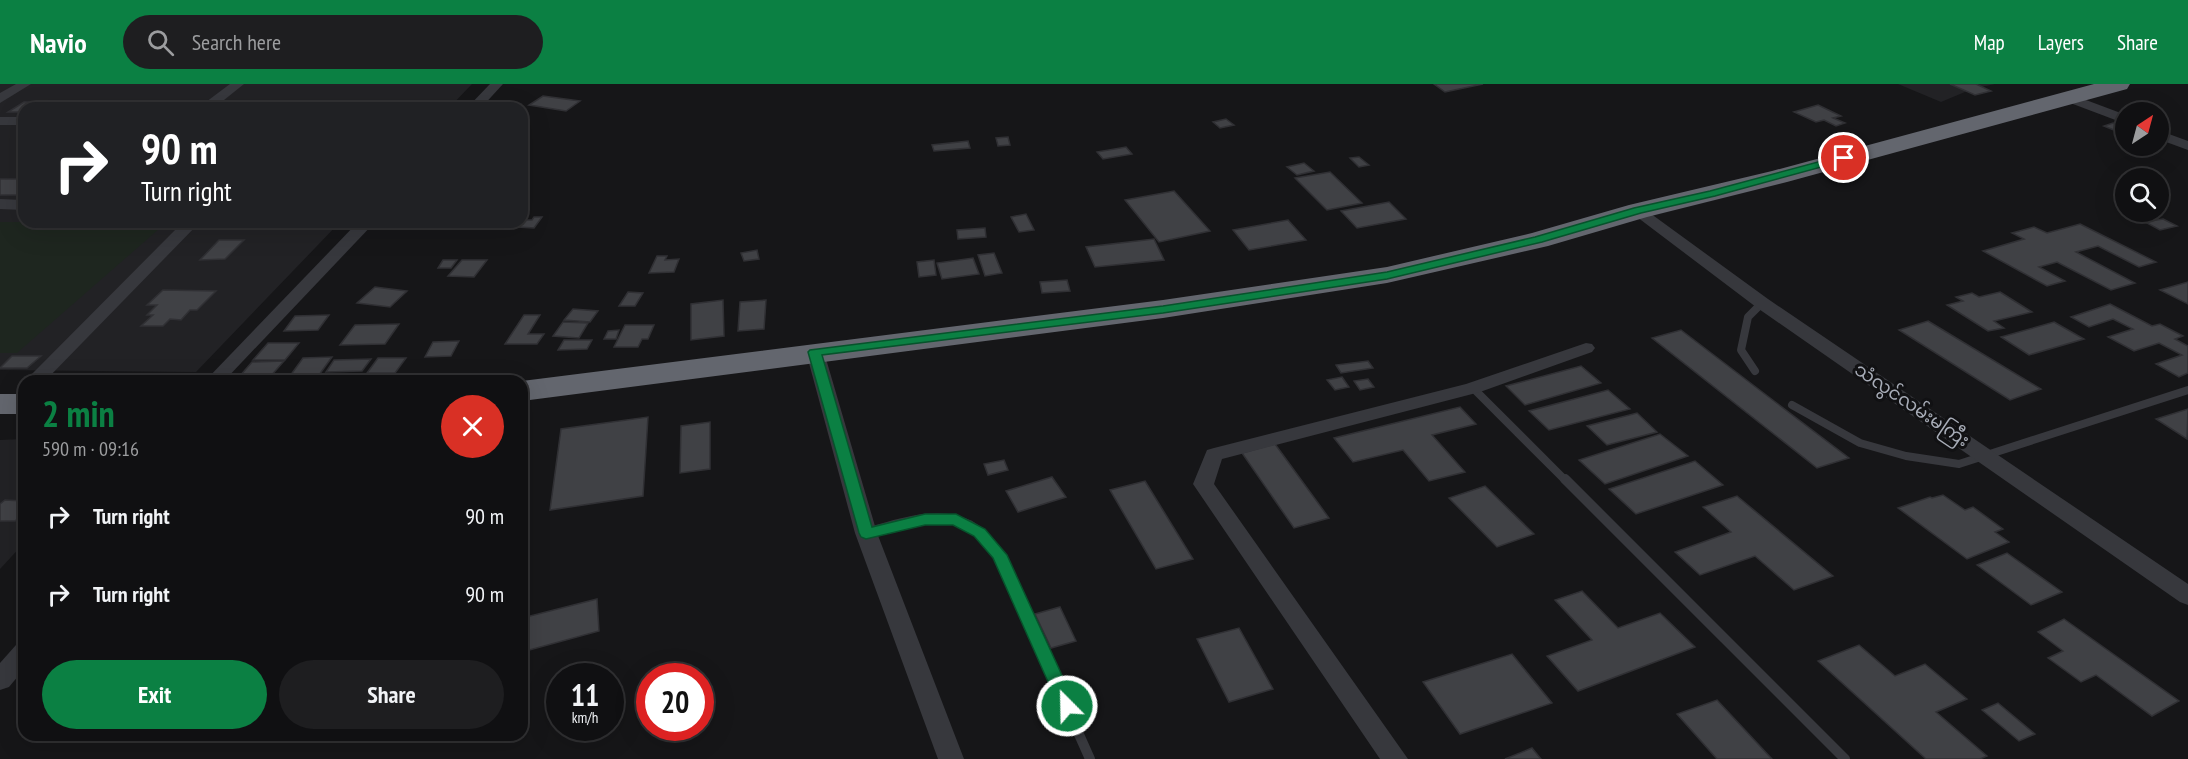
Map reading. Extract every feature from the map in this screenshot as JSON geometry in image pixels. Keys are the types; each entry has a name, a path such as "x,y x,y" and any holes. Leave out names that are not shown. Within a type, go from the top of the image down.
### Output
{"highway":[{"path":"528,390 1341,284 1538,240 1638,211 1734,188 2118,84"}],"street":[{"path":"0,99 25,84"},
{"path":"213,102 238,84"},
{"path":"480,102 497,84"},
{"path":"2070,98 2115,116"},
{"path":"0,121 18,121"},
{"path":"2169,138 2188,146"},
{"path":"0,204 18,205"},
{"name":"သံလွင်လမ်းမကြီး","path":"1638,211 1762,303 2188,596"},
{"path":"40,375 186,228"},
{"path":"220,375 361,228"},
{"path":"1395,759 1203,484 1214,455 1473,388 1586,348"},
{"path":"815,352 866,533 951,759"},
{"path":"0,680 18,659"}],"lane":[{"path":"1755,372 1741,350 1748,317 1762,303"},
{"path":"1473,388 1845,759"},
{"path":"1792,405 1860,443 1906,456 1959,464 2188,390"},
{"path":"866,533 935,519 956,519 980,532 999,555 1090,759"}],"shaded area":[{"path":"0,84 472,84 455,102 18,102 18,228 334,228 196,372 0,370"},
{"path":"1898,84 1995,84 1972,89 1941,102"},
{"path":"0,222 18,222 18,228 160,228 17,353 0,353"},
{"path":"18,439 18,550 0,569 0,440"}],"building":[{"path":"1434,84 1483,84 1445,92"},
{"path":"1950,84 1976,84 1991,91 1975,95"},
{"path":"543,96 580,101 566,111 529,105"},
{"path":"1818,105 1841,116 1833,118 1845,123 1836,126 1824,120 1816,122 1794,112"},
{"path":"18,106 18,112 8,112"},
{"path":"1226,119 1234,125 1220,128 1213,122"},
{"path":"2115,124 2115,131 2104,126"},
{"path":"1008,137 1010,145 998,146 996,138"},
{"path":"968,141 970,148 934,151 932,145"},
{"path":"1126,147 1132,154 1103,159 1097,152"},
{"path":"1359,157 1369,165 1359,167 1350,158"},
{"path":"1304,163 1314,171 1297,175 1287,167"},
{"path":"1330,172 1362,203 1327,210 1295,178"},
{"path":"0,179 18,179 18,195 0,195"},
{"path":"1174,191 1210,231 1159,242 1125,200"},
{"path":"1389,202 1406,219 1357,228 1341,211"},
{"path":"1026,214 1034,230 1019,232 1011,217"},
{"path":"534,217 542,217 534,228 528,228 528,220"},
{"path":"1288,220 1306,240 1249,250 1233,230"},
{"path":"2145,222 2169,222 2177,226 2160,230"},
{"path":"2080,224 2156,262 2139,267 2098,246 2076,252 2135,283 2111,290 2057,262 2039,267 2065,281 2047,286 1983,251 2024,239 2012,233 2034,227 2047,233"},
{"path":"985,228 986,237 958,239 957,230"},
{"path":"1154,239 1164,260 1095,267 1086,247"},
{"path":"219,240 244,240 225,259 200,260"},
{"path":"757,250 759,259 744,261 741,253"},
{"path":"994,253 1002,273 985,276 978,255"},
{"path":"657,256 667,256 665,260 679,259 674,272 649,273"},
{"path":"973,258 979,274 942,279 937,263"},
{"path":"443,260 457,260 451,268 438,268"},
{"path":"462,260 487,260 474,277 448,276"},
{"path":"934,260 936,275 919,277 917,262"},
{"path":"1067,280 1070,291 1042,293 1040,282"},
{"path":"2188,282 2188,304 2160,290"},
{"path":"375,287 407,291 390,307 357,303"},
{"path":"163,290 216,291 197,310 190,310 181,320 170,319 163,326 141,326 153,315 147,315 157,305 147,305"},
{"path":"628,292 643,293 635,306 619,306"},
{"path":"2000,292 2032,312 1994,321 2004,328 1988,331 1947,305 1963,301 1956,297 1972,293 1979,297"},
{"path":"723,300 724,336 691,340 691,304"},
{"path":"766,300 764,329 738,331 740,302"},
{"path":"2110,304 2152,326 2160,324 2183,336 2175,339 2188,346 2188,373 2179,377 2156,364 2182,355 2159,343 2134,351 2108,337 2133,329 2113,319 2089,327 2071,317"},
{"path":"573,309 598,311 590,322 564,320"},
{"path":"329,315 318,330 284,331 295,316"},
{"path":"524,315 540,315 528,334 544,334 537,344 505,344"},
{"path":"1928,321 2041,389 2010,400 1899,330"},
{"path":"563,322 588,323 579,338 553,336"},
{"path":"2054,322 2084,339 2029,355 2001,337"},
{"path":"399,324 385,344 340,345 355,325"},
{"path":"625,325 654,325 648,339 642,339 638,347 614,347"},
{"path":"619,330 616,339 604,339 608,331"},
{"path":"1681,330 1849,458 1817,468 1652,338"},
{"path":"564,340 592,340 587,349 558,350"},
{"path":"459,341 451,356 425,357 433,342"},
{"path":"268,343 299,343 285,360 253,360"},
{"path":"12,356 41,356 27,368 0,368"},
{"path":"332,357 319,375 291,375 303,358"},
{"path":"378,358 406,358 395,373 367,373"},
{"path":"371,359 362,371 326,372 334,360"},
{"path":"284,361 272,375 241,375 252,362"},
{"path":"1368,361 1373,368 1341,373 1336,365"},
{"path":"1581,366 1601,383 1525,405 1506,386"},
{"path":"1342,377 1349,387 1335,390 1327,380"},
{"path":"1368,379 1374,387 1360,390 1354,381"},
{"path":"1608,390 1630,409 1549,430 1529,411"},
{"path":"1460,407 1476,424 1432,435 1465,472 1429,481 1403,450 1353,462 1334,438"},
{"path":"2188,409 2187,439 2156,419"},
{"path":"1637,413 1657,432 1607,445 1587,426"},
{"path":"648,417 643,496 550,510 561,429"},
{"path":"710,422 710,469 680,473 681,426"},
{"path":"1660,434 1688,456 1605,484 1579,460"},
{"path":"1275,444 1329,518 1294,528 1242,453"},
{"path":"1004,460 1008,470 988,475 984,464"},
{"path":"1695,461 1723,485 1636,514 1609,489"},
{"path":"1052,477 1066,497 1018,512 1006,491"},
{"path":"1145,481 1193,559 1156,569 1110,490"},
{"path":"1485,486 1534,534 1497,547 1449,498"},
{"path":"1943,495 1965,510 1973,507 2003,529 1995,532 2009,542 1967,559 1898,508"},
{"path":"1737,496 1833,576 1794,590 1755,556 1700,575 1675,552 1731,532 1703,507"},
{"path":"5,500 18,501 18,518 15,521 0,521 0,504"},
{"path":"2007,553 2062,592 2031,605 1977,565"},
{"path":"1582,591 1618,628 1660,613 1695,647 1578,691 1547,656 1592,640 1555,600"},
{"path":"597,599 599,631 528,650 528,616"},
{"path":"1060,607 1076,641 1051,648 1035,614"},
{"path":"2064,619 2179,701 2152,716 2096,675 2081,682 2048,658 2063,651 2038,632"},
{"path":"1239,628 1273,689 1229,702 1197,639"},
{"path":"1859,645 1895,676 1925,664 1967,699 1936,712 1987,756 1980,759 1926,759 1818,661"},
{"path":"1512,654 1552,703 1460,734 1423,682"},
{"path":"1717,700 1772,759 1717,759 1677,714"},
{"path":"1998,703 2035,734 2019,741 1982,710"},
{"path":"1532,748 1541,759 1505,759"}],"route":[{"path":"1067,706 999,555 980,532 956,519 925,520 866,533 815,352 1163,309 1341,284 1538,240 1638,211 1712,194 1844,158"}]}
